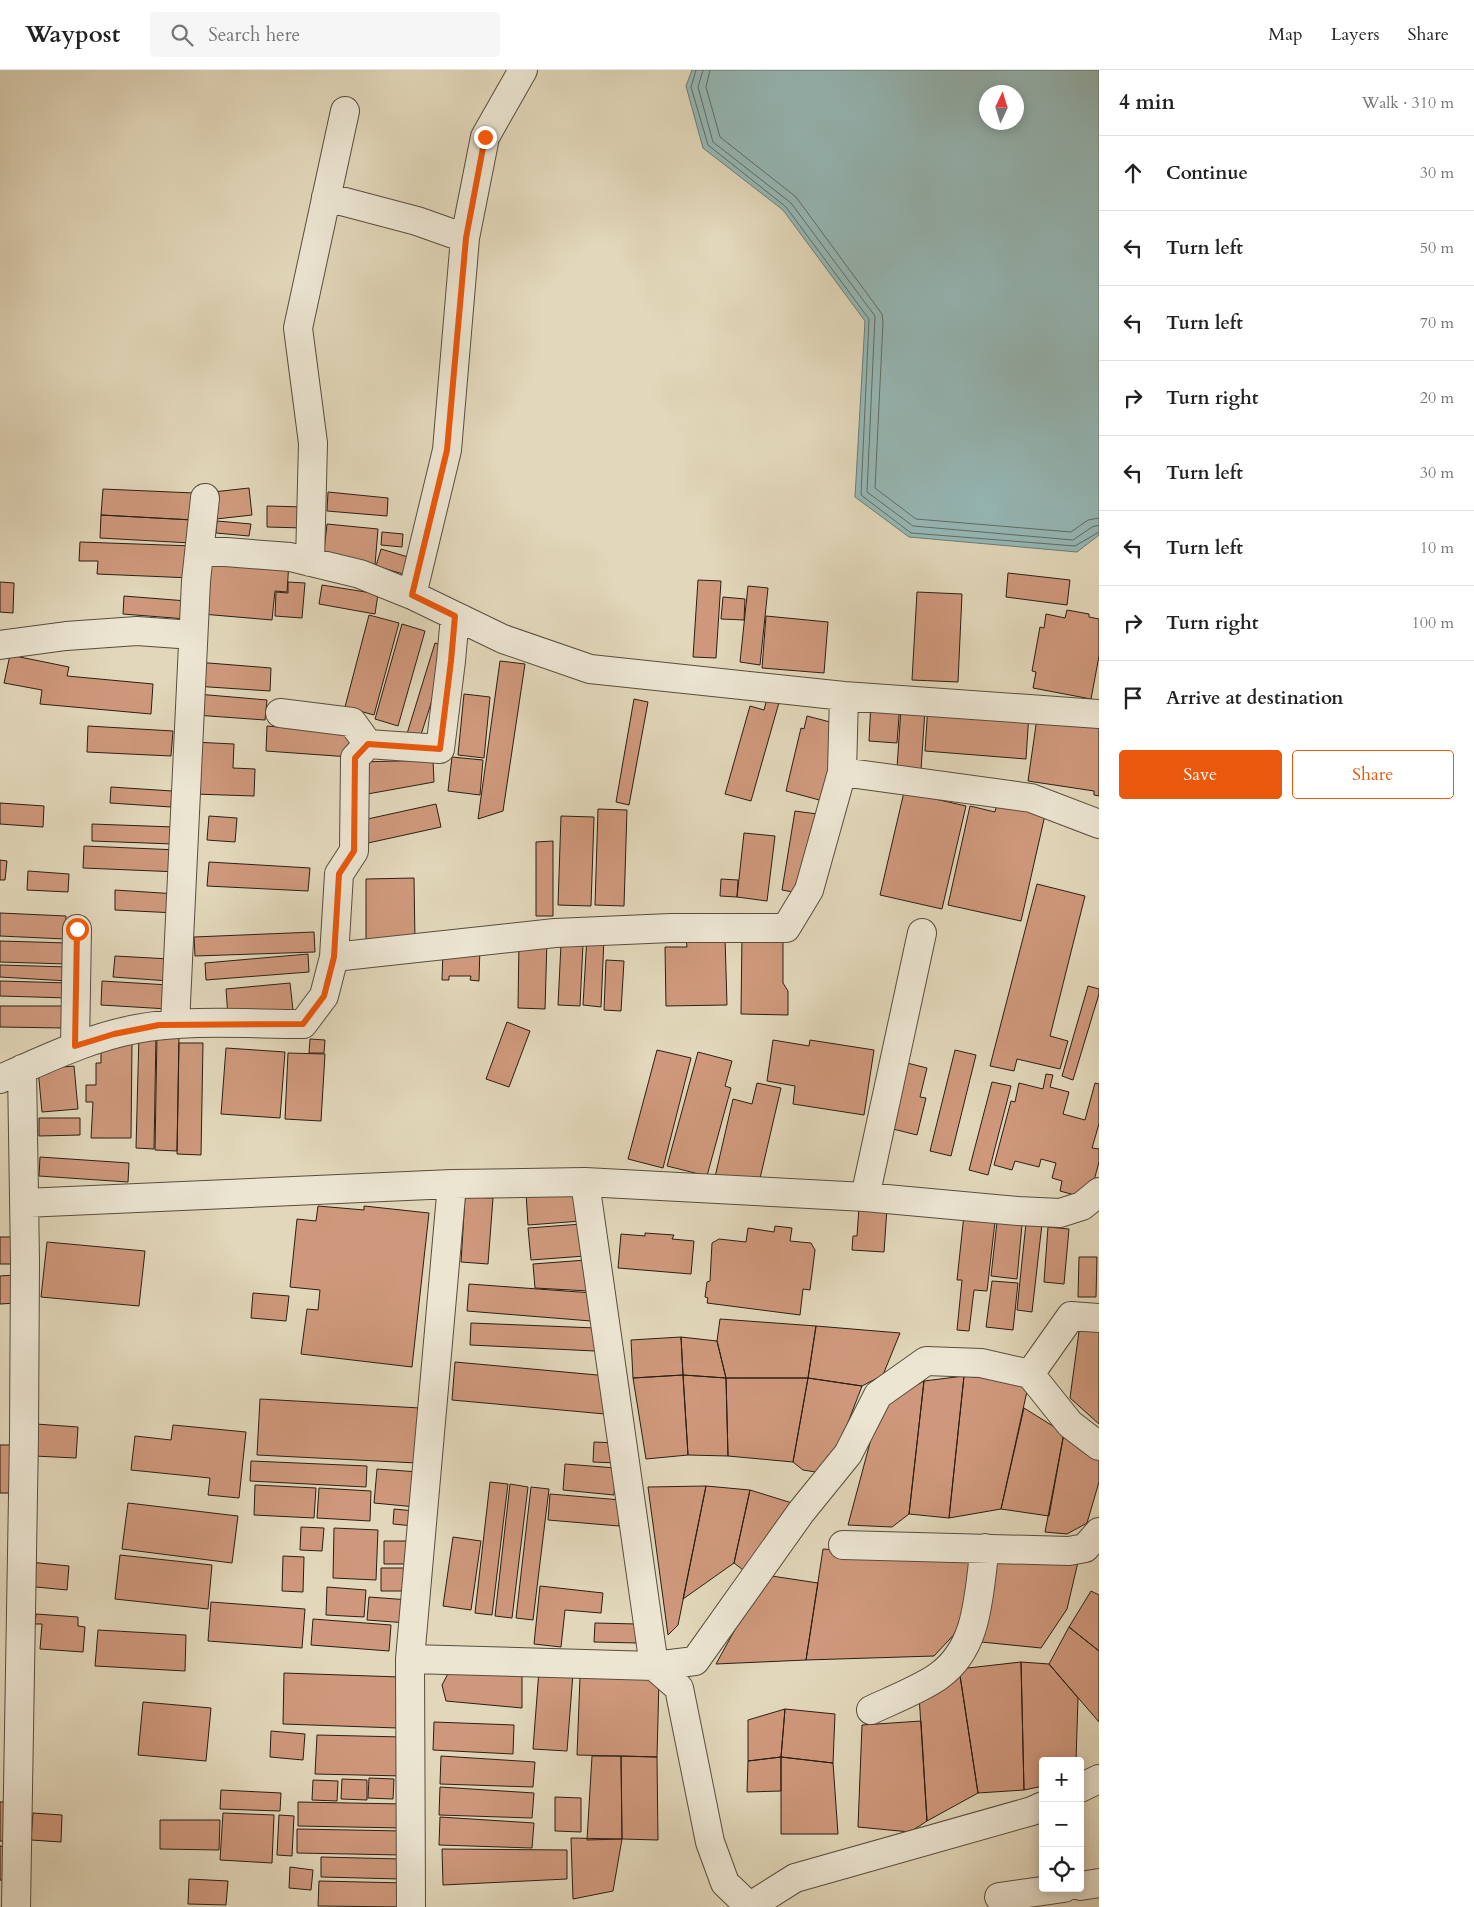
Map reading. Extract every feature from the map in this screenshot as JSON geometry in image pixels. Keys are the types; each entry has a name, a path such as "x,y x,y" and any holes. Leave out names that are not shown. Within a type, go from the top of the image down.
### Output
{"street":[{"path":"412,595 447,450 466,238 485,137 523,70"},
{"path":"310,562 312,443 298,328 345,111"},
{"path":"326,198 417,221 466,238"},
{"path":"175,1024 193,635 205,498"},
{"path":"200,550 290,557 360,574 412,595 503,639 590,669 844,696 1099,714"},
{"path":"368,744 440,749 455,616"},
{"path":"0,645 66,636 137,631 193,635"},
{"path":"334,957 555,933 671,928 786,928 809,890 842,772 844,696"},
{"path":"280,713 352,722 368,744"},
{"path":"16,1907 12,1436 24,1203 11,1074 75,1046 135,1029 175,1024 303,1024 324,996 334,957 339,874 354,851 355,758 368,744"},
{"path":"842,772 1031,798 1099,824"},
{"path":"75,1046 77,929"},
{"path":"865,1198 922,933"},
{"path":"586,1182 654,1666 679,1688 710,1842 725,1883 749,1907 795,1878 1032,1812 1039,1808"},
{"path":"24,1203 452,1184 586,1182 865,1198 1060,1213 1082,1206 1099,1192"},
{"path":"411,1907 410,1659 452,1184"},
{"path":"1030,1374 1071,1316 1099,1318"},
{"path":"410,1659 654,1666 695,1661 801,1512 848,1454 878,1395 926,1361 981,1363 1030,1374 1070,1424 1099,1446"},
{"path":"843,1545 1070,1550 1085,1548 1099,1532"},
{"path":"871,1710 940,1676 962,1653 972,1633 985,1548"},
{"path":"1084,1786 1099,1779"},
{"path":"1084,1885 1099,1883"},
{"path":"999,1897 1039,1891"}],"water":[{"path":"692,70 1099,70 1099,535 1077,552 909,537 855,497 865,321 783,210 703,148 686,86"}],"building":[{"path":"249,488 252,515 216,519 213,492"},
{"path":"103,489 194,493 193,520 101,515"},
{"path":"328,492 388,498 387,516 327,511"},
{"path":"267,506 305,507 304,528 267,527"},
{"path":"101,515 193,520 191,543 100,538"},
{"path":"217,521 251,524 249,536 216,533"},
{"path":"327,524 378,529 375,565 323,560"},
{"path":"382,532 403,534 402,547 381,545"},
{"path":"80,542 193,546 192,578 97,574 98,561 79,561"},
{"path":"381,549 408,557 403,574 376,566"},
{"path":"289,562 287,592 275,591 272,620 202,614 209,564"},
{"path":"1008,573 1070,580 1067,605 1006,597"},
{"path":"698,580 721,581 716,658 693,657"},
{"path":"0,582 14,583 13,613 0,612"},
{"path":"288,582 305,583 302,618 275,616 276,592 288,593"},
{"path":"322,585 378,594 375,614 319,604"},
{"path":"748,586 768,588 760,665 740,662"},
{"path":"917,592 962,594 958,682 912,680"},
{"path":"124,596 187,601 186,619 123,614"},
{"path":"723,597 745,599 744,620 721,619"},
{"path":"1067,610 1089,614 1089,617 1099,619 1099,656 1091,699 1033,688 1036,672 1032,671 1040,627 1044,628 1046,614 1065,618"},
{"path":"369,615 399,623 374,715 345,707"},
{"path":"766,616 828,622 824,673 762,668"},
{"path":"402,624 425,631 398,726 375,719"},
{"path":"435,643 449,647 419,741 406,737"},
{"path":"10,655 69,667 67,676 153,684 151,714 40,704 42,690 4,683"},
{"path":"500,661 525,664 503,811 478,819"},
{"path":"196,662 271,668 270,691 194,686"},
{"path":"197,694 267,700 265,720 195,715"},
{"path":"464,694 490,697 484,758 458,755"},
{"path":"768,695 780,699 751,801 725,794 750,706 764,710"},
{"path":"634,699 648,702 629,805 616,802"},
{"path":"871,701 900,703 897,743 869,741"},
{"path":"928,705 1029,713 1026,759 925,751"},
{"path":"901,708 925,710 921,770 897,768"},
{"path":"1038,711 1099,720 1099,796 1094,795 1094,791 1028,781"},
{"path":"807,716 834,723 838,741 823,801 786,791 801,728 804,729"},
{"path":"88,726 173,731 171,756 87,752"},
{"path":"267,726 352,733 350,757 266,751"},
{"path":"193,742 234,744 233,768 255,769 254,796 194,794"},
{"path":"452,757 483,760 480,795 448,791"},
{"path":"433,760 434,782 362,795 361,762"},
{"path":"111,787 172,791 171,807 110,803"},
{"path":"904,792 966,806 942,909 880,895"},
{"path":"998,798 1045,815 1021,921 948,905 970,806 995,812"},
{"path":"0,803 44,806 43,827 0,824"},
{"path":"436,804 441,827 368,843 363,820"},
{"path":"598,809 627,810 624,906 595,905"},
{"path":"795,811 817,814 804,894 782,890"},
{"path":"209,816 237,818 235,842 207,840"},
{"path":"561,816 594,817 591,906 558,905"},
{"path":"92,824 174,827 173,844 92,841"},
{"path":"744,833 775,836 767,901 737,897"},
{"path":"553,841 553,916 536,916 536,842"},
{"path":"84,846 179,850 179,872 83,868"},
{"path":"0,860 7,861 5,880 0,880"},
{"path":"209,862 310,868 308,891 207,886"},
{"path":"28,871 69,874 68,892 27,890"},
{"path":"414,878 415,942 366,943 366,879"},
{"path":"721,879 738,880 737,897 720,896"},
{"path":"1037,884 1085,896 1050,1036 1068,1041 1060,1069 1017,1059 1014,1071 990,1066"},
{"path":"115,890 177,894 176,913 115,910"},
{"path":"0,913 66,916 65,939 0,936"},
{"path":"314,932 315,952 195,956 194,937"},
{"path":"742,933 783,934 783,983 788,991 788,1015 741,1014"},
{"path":"587,936 604,938 601,1007 583,1005"},
{"path":"725,937 727,1005 666,1006 665,947 687,947 686,938"},
{"path":"519,939 547,940 545,1009 518,1008"},
{"path":"0,941 68,943 68,964 0,962"},
{"path":"561,944 583,944 580,1006 558,1005"},
{"path":"480,946 479,981 470,980 471,976 449,976 449,980 442,980 443,949"},
{"path":"308,954 309,972 206,980 205,963"},
{"path":"115,956 170,959 169,981 113,977"},
{"path":"606,960 624,961 621,1011 604,1010"},
{"path":"0,965 68,967 68,981 0,977"},
{"path":"0,981 70,983 69,998 0,996"},
{"path":"102,981 169,985 168,1009 101,1005"},
{"path":"290,983 293,1010 228,1016 226,989"},
{"path":"1088,986 1099,989 1099,994 1073,1080 1062,1076"},
{"path":"0,1006 65,1006 64,1028 0,1027"},
{"path":"507,1022 530,1031 509,1087 486,1079"},
{"path":"139,1034 156,1034 154,1149 136,1148"},
{"path":"157,1034 179,1035 177,1151 155,1150"},
{"path":"310,1039 325,1040 324,1053 309,1053"},
{"path":"773,1040 809,1046 810,1040 874,1050 864,1115 793,1104 795,1086 767,1081"},
{"path":"132,1043 131,1138 91,1138 93,1102 86,1102 86,1085 96,1085 96,1063 101,1063 101,1047"},
{"path":"179,1043 203,1043 201,1155 177,1154"},
{"path":"226,1048 285,1052 280,1118 221,1114"},
{"path":"657,1050 691,1058 663,1168 628,1159"},
{"path":"955,1050 976,1055 951,1156 930,1151"},
{"path":"698,1052 732,1061 725,1086 731,1088 707,1176 667,1166"},
{"path":"288,1053 325,1054 321,1121 285,1119"},
{"path":"899,1061 927,1068 920,1097 926,1098 917,1135 893,1129"},
{"path":"74,1066 78,1109 42,1112 38,1069"},
{"path":"1046,1074 1053,1075 1050,1087 1069,1092 1063,1114 1085,1120 1095,1083 1099,1084 1099,1124 1092,1148 1099,1149 1099,1162 1089,1199 1060,1191 1062,1181 1052,1178 1056,1163 1041,1159 1039,1167 1015,1161 1012,1170 994,1165 1011,1101 1015,1102 1019,1083 1043,1089"},
{"path":"992,1082 1011,1086 988,1175 969,1170"},
{"path":"757,1083 781,1088 758,1187 715,1177 733,1099 752,1104"},
{"path":"39,1118 80,1118 80,1135 39,1136"},
{"path":"40,1157 129,1163 128,1182 39,1176"},
{"path":"579,1189 581,1221 528,1225 526,1193"},
{"path":"465,1197 493,1198 488,1264 461,1262"},
{"path":"318,1206 364,1210 364,1206 429,1213 412,1367 301,1354 307,1309 318,1310 320,1290 290,1287 297,1219 316,1221"},
{"path":"859,1207 887,1208 884,1252 852,1250 853,1236 857,1236"},
{"path":"964,1215 995,1222 987,1291 974,1290 969,1331 957,1330 962,1280 957,1280"},
{"path":"997,1222 1022,1225 1017,1279 991,1276"},
{"path":"1026,1223 1042,1224 1032,1312 1017,1310"},
{"path":"582,1224 585,1256 531,1260 528,1228"},
{"path":"775,1226 792,1228 790,1241 811,1243 815,1250 810,1290 803,1289 800,1315 707,1303 708,1298 705,1297 707,1282 710,1281 712,1243 719,1239 746,1242 748,1228 774,1232"},
{"path":"1048,1227 1069,1229 1064,1284 1044,1282"},
{"path":"645,1233 674,1235 672,1239 694,1241 691,1274 618,1268 621,1234 645,1236"},
{"path":"0,1237 12,1237 11,1264 0,1264"},
{"path":"47,1242 145,1251 139,1306 41,1297"},
{"path":"1079,1257 1097,1257 1096,1297 1078,1297"},
{"path":"586,1260 589,1291 535,1288 533,1264"},
{"path":"14,1275 16,1303 0,1304 0,1276"},
{"path":"992,1281 1018,1283 1013,1330 986,1327"},
{"path":"469,1284 593,1293 591,1321 467,1311"},
{"path":"253,1293 289,1296 286,1321 251,1318"},
{"path":"720,1319 816,1326 808,1378 726,1378 717,1341"},
{"path":"471,1323 596,1328 595,1351 470,1345"},
{"path":"1080,1324 1099,1325 1099,1424 1070,1398"},
{"path":"816,1326 900,1333 883,1375 862,1386 808,1378"},
{"path":"681,1337 683,1375 633,1378 631,1340"},
{"path":"681,1337 717,1341 726,1378 683,1375"},
{"path":"455,1362 608,1376 605,1414 452,1400"},
{"path":"683,1375 688,1455 646,1459 633,1378"},
{"path":"683,1375 726,1378 728,1456 688,1455"},
{"path":"964,1376 949,1518 909,1514 924,1381"},
{"path":"964,1376 1029,1382 1001,1509 949,1518"},
{"path":"726,1378 808,1378 793,1462 728,1456"},
{"path":"808,1378 862,1386 842,1438 822,1473 803,1470 793,1462"},
{"path":"924,1381 909,1514 892,1527 848,1525 875,1424 892,1398"},
{"path":"260,1399 420,1408 417,1463 257,1455"},
{"path":"1024,1408 1064,1433 1049,1516 1001,1509"},
{"path":"36,1424 78,1427 76,1458 34,1456"},
{"path":"173,1425 246,1432 239,1498 208,1495 210,1478 131,1470 135,1436 171,1440"},
{"path":"1064,1433 1099,1458 1099,1482 1087,1523 1067,1534 1045,1532"},
{"path":"594,1442 618,1443 617,1463 593,1462"},
{"path":"0,1445 11,1445 11,1493 0,1493"},
{"path":"251,1461 367,1466 366,1487 250,1481"},
{"path":"565,1464 616,1468 614,1495 563,1490"},
{"path":"377,1469 419,1472 416,1507 374,1503"},
{"path":"490,1482 508,1484 492,1615 475,1613"},
{"path":"510,1484 528,1487 512,1618 495,1616"},
{"path":"255,1485 316,1488 314,1518 254,1515"},
{"path":"706,1486 678,1625 668,1635 648,1487"},
{"path":"706,1486 750,1490 734,1563 683,1599"},
{"path":"531,1487 549,1489 533,1620 516,1618"},
{"path":"319,1488 371,1491 370,1521 317,1518"},
{"path":"750,1490 792,1503 747,1573 734,1563"},
{"path":"550,1494 621,1500 619,1526 548,1520"},
{"path":"128,1503 238,1516 232,1563 122,1549"},
{"path":"394,1509 415,1511 414,1526 393,1524"},
{"path":"301,1527 324,1528 322,1551 300,1550"},
{"path":"334,1528 378,1530 376,1580 333,1578"},
{"path":"453,1537 481,1541 471,1610 443,1606"},
{"path":"384,1541 415,1541 415,1564 384,1564"},
{"path":"823,1549 970,1560 962,1626 934,1656 806,1660"},
{"path":"120,1555 212,1565 208,1609 115,1599"},
{"path":"283,1556 304,1557 303,1592 282,1591"},
{"path":"996,1559 1078,1562 1067,1609 1041,1648 981,1642"},
{"path":"29,1562 69,1566 67,1590 26,1586"},
{"path":"381,1568 412,1568 412,1591 381,1591"},
{"path":"765,1575 818,1583 806,1660 716,1664"},
{"path":"540,1586 603,1593 601,1613 565,1610 561,1647 534,1644"},
{"path":"327,1587 366,1590 364,1617 326,1615"},
{"path":"1091,1591 1099,1595 1099,1651 1069,1627"},
{"path":"369,1597 409,1600 408,1623 367,1620"},
{"path":"211,1602 305,1609 302,1648 208,1641"},
{"path":"36,1614 78,1617 78,1626 85,1627 83,1652 40,1649 42,1624 35,1624"},
{"path":"313,1619 391,1625 389,1651 311,1645"},
{"path":"595,1623 637,1624 637,1643 594,1642"},
{"path":"1069,1627 1099,1651 1099,1722 1049,1664"},
{"path":"98,1630 186,1635 185,1671 95,1666"},
{"path":"1021,1662 1049,1664 1078,1698 1076,1757 1039,1757 1039,1787 1024,1790"},
{"path":"1021,1662 1024,1790 978,1793 959,1669"},
{"path":"451,1668 522,1670 522,1708 446,1701 442,1685"},
{"path":"959,1669 978,1793 927,1821 919,1695"},
{"path":"539,1670 573,1673 567,1751 533,1749"},
{"path":"284,1673 400,1677 398,1728 283,1724"},
{"path":"580,1677 659,1679 657,1757 577,1755"},
{"path":"143,1702 211,1708 206,1761 138,1755"},
{"path":"785,1709 835,1714 833,1763 781,1757"},
{"path":"785,1709 781,1757 748,1761 748,1720"},
{"path":"921,1721 927,1821 910,1832 858,1827 862,1725"},
{"path":"434,1722 514,1725 513,1754 433,1750"},
{"path":"271,1731 305,1734 303,1760 270,1757"},
{"path":"317,1735 403,1737 403,1776 315,1774"},
{"path":"441,1756 535,1762 533,1787 440,1784"},
{"path":"592,1756 621,1756 622,1839 587,1840"},
{"path":"621,1756 657,1757 658,1840 622,1839"},
{"path":"781,1757 833,1763 838,1834 781,1834"},
{"path":"781,1757 781,1791 747,1792 748,1761"},
{"path":"369,1778 394,1779 393,1799 368,1798"},
{"path":"342,1779 367,1780 367,1800 341,1799"},
{"path":"313,1780 338,1781 337,1801 312,1800"},
{"path":"440,1787 534,1793 532,1818 439,1815"},
{"path":"221,1790 281,1793 280,1811 220,1809"},
{"path":"555,1797 581,1798 581,1832 555,1831"},
{"path":"0,1802 12,1802 10,1842 0,1841"},
{"path":"298,1802 403,1804 403,1828 298,1826"},
{"path":"33,1813 62,1815 61,1842 31,1840"},
{"path":"223,1813 274,1815 272,1863 220,1860"},
{"path":"279,1815 294,1816 292,1856 277,1855"},
{"path":"440,1817 534,1823 532,1848 439,1845"},
{"path":"160,1820 220,1820 219,1850 160,1849"},
{"path":"297,1829 403,1831 402,1855 297,1853"},
{"path":"571,1838 622,1839 613,1891 573,1899"},
{"path":"0,1846 11,1847 8,1881 0,1880"},
{"path":"442,1849 567,1850 567,1879 443,1885"},
{"path":"321,1857 401,1859 401,1879 321,1877"},
{"path":"290,1867 313,1870 311,1890 289,1888"},
{"path":"189,1879 228,1881 226,1905 188,1904"},
{"path":"319,1881 407,1883 407,1907 318,1906"}],"route":[{"path":"77,929 75,1046 114,1034 159,1025 303,1024 324,996 334,957 339,874 354,851 355,758 368,744 440,749 455,616 412,595 447,450 466,238 485,137"}]}
